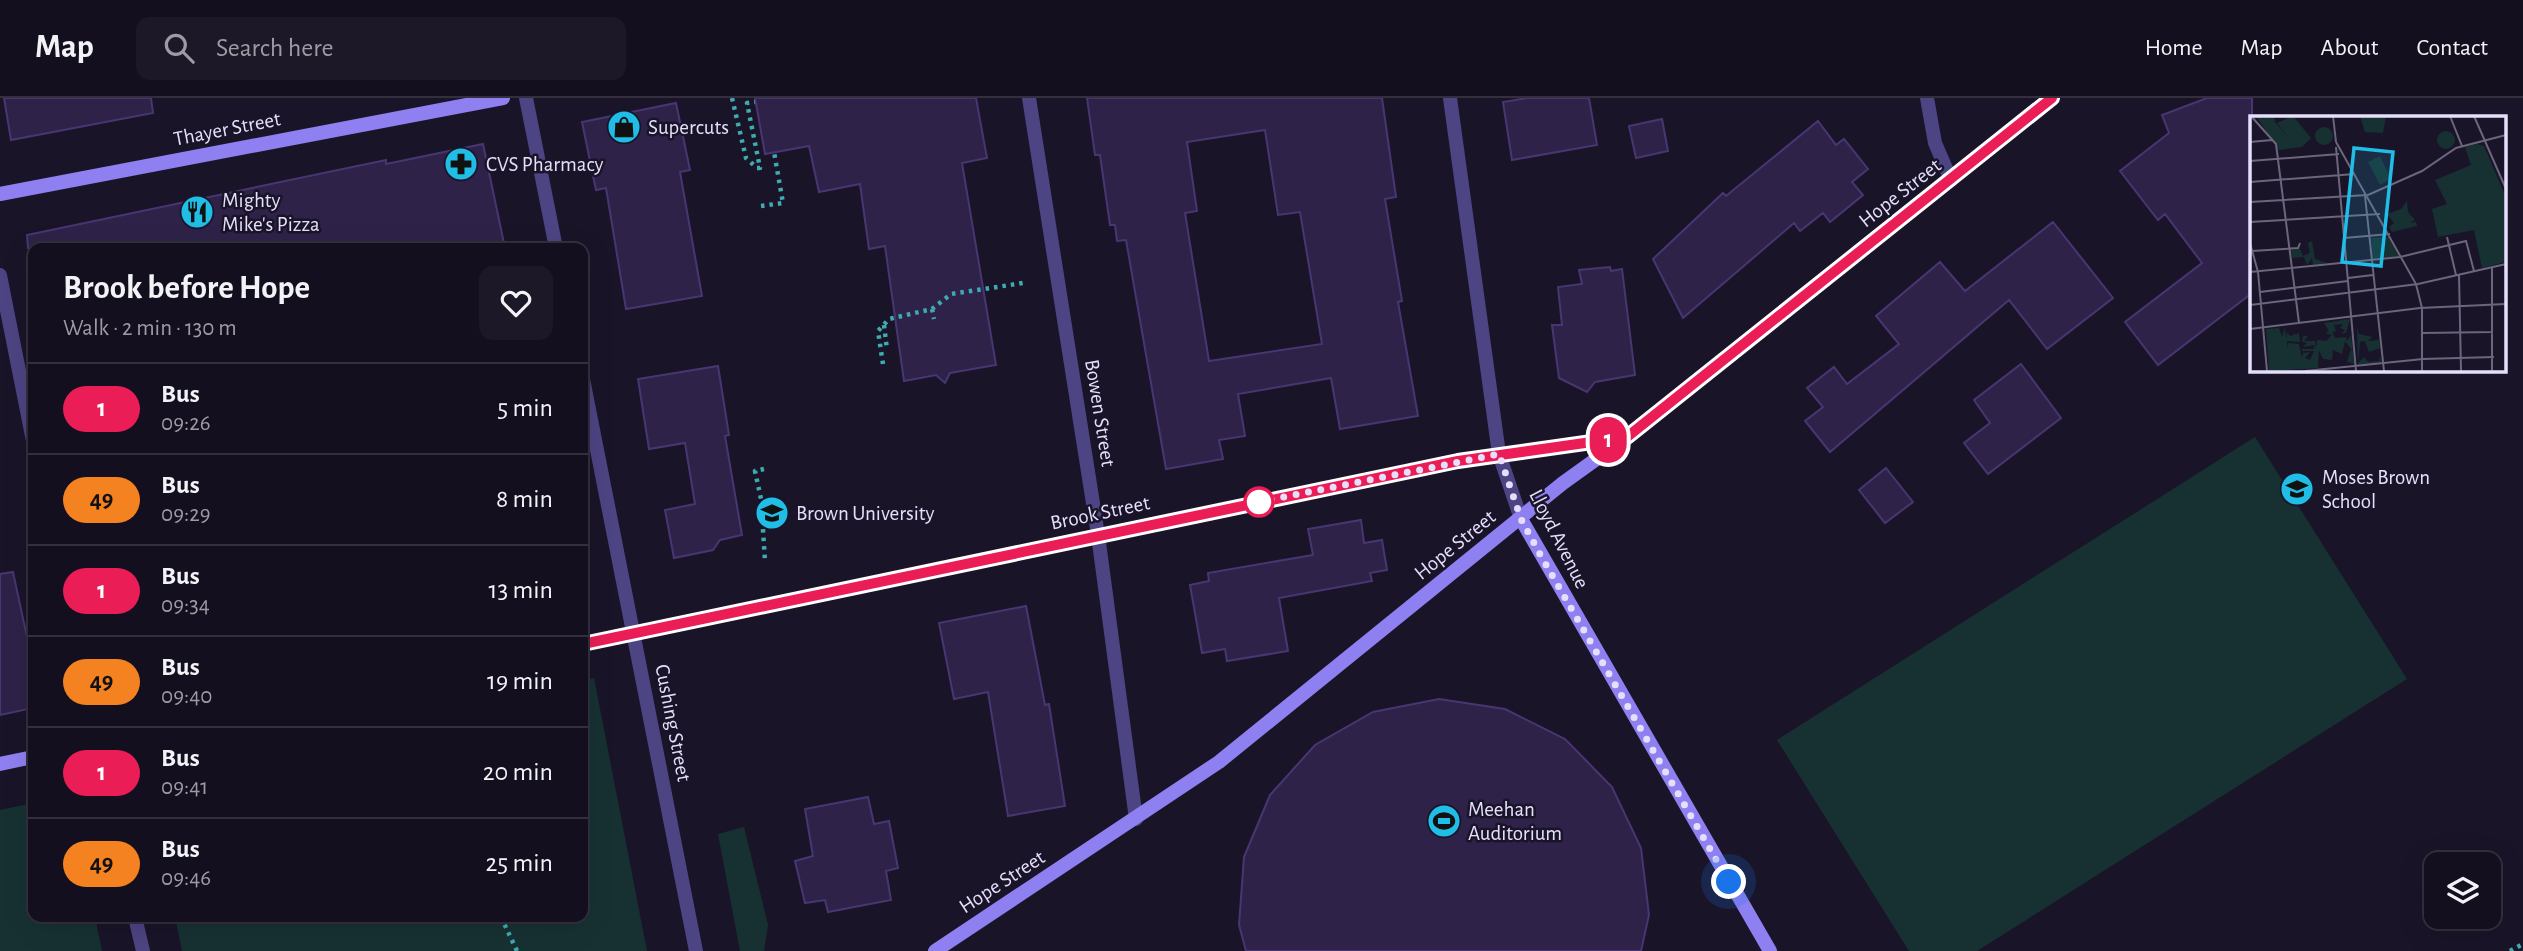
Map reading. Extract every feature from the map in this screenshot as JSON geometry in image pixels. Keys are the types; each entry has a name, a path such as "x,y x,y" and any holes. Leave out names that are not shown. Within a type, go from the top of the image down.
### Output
{"street":[{"name":"Thayer Street","path":"0,194 503,98"},
{"path":"526,98 555,243"},
{"name":"Bowen Street","path":"1029,98 1098,535 1136,819"},
{"name":"Lloyd Avenue","path":"1450,98 1499,454 1521,519 1770,951"},
{"path":"1927,98 1935,143 1951,180"},
{"name":"Hope Street","path":"935,951 1219,762 1563,483 1627,437 2052,98"},
{"path":"0,275 28,416"},
{"name":"Cushing Street","path":"588,404 696,951"},
{"name":"Brook Street","path":"588,643 1098,535 1499,454 1627,437"},
{"path":"0,764 28,758"},
{"path":"136,922 143,951"}],"path":[{"path":"732,98 746,158 757,168 760,167 747,103 755,102"},
{"path":"761,206 783,203 774,152"},
{"path":"883,364 878,331 888,319 932,310 951,294 1023,284"},
{"path":"932,310 934,319"},
{"path":"884,324 887,350"},
{"path":"764,469 755,471 761,499 765,561"},
{"path":"503,922 517,951"},
{"path":"2510,951 2523,944"}],"green space":[{"path":"2255,437 2407,679 1977,951 1909,951 1777,740"},
{"path":"594,678 647,951 182,951 176,922 588,922 588,679"},
{"path":"28,804 28,922 96,922 102,951 0,951 0,810"},
{"path":"744,827 768,925 764,951 740,951 718,834"}],"building":[{"path":"4,98 151,98 153,113 11,140"},
{"path":"755,98 976,98 987,158 962,163 996,365 950,373 945,383 936,375 904,381 885,246 869,249 860,184 819,192 809,146 765,154"},
{"path":"1087,98 1382,98 1396,197 1385,199 1402,301 1398,302 1418,416 1340,429 1331,378 1238,394 1245,436 1219,440 1223,459 1166,469 1126,240 1117,241 1115,225 1110,225 1100,155 1095,155","holes":["1265,130 1278,215 1300,212 1322,344 1209,361 1185,213 1197,211 1187,142"]},
{"path":"1527,98 1589,98 1597,145 1512,160 1503,102"},
{"path":"2207,98 2252,98 2250,295 2158,365 2125,322 2202,263 2165,214 2158,220 2120,171 2169,133 2162,115"},
{"path":"676,103 690,170 680,172 702,296 626,309 606,188 596,190 582,122"},
{"path":"1662,119 1668,151 1636,158 1629,126"},
{"path":"1818,121 1836,145 1844,139 1868,169 1852,182 1863,195 1830,222 1823,213 1800,231 1794,223 1683,318 1653,259 1723,193 1726,196"},
{"path":"483,144 504,243 28,243 28,248 27,235 386,160 386,164"},
{"path":"2053,222 2113,298 2047,349 2009,300 1830,452 1805,421 1823,407 1807,388 1834,367 1847,384 1899,344 1876,316 1940,262 1965,291"},
{"path":"1610,267 1611,271 1622,269 1635,375 1595,382 1587,392 1559,378 1552,325 1562,325 1558,287 1582,284 1579,270"},
{"path":"2021,364 2061,418 1988,474 1964,443 1990,423 1974,400"},
{"path":"718,366 729,435 725,436 742,535 720,540 713,550 674,558 665,510 695,504 685,443 649,449 638,379"},
{"path":"1886,468 1913,502 1885,523 1859,490"},
{"path":"1361,520 1364,543 1382,540 1387,570 1370,573 1372,581 1279,598 1288,651 1227,661 1225,649 1202,653 1190,585 1209,581 1208,573 1313,555 1308,529"},
{"path":"13,572 28,642 28,709 0,715 0,574"},
{"path":"1026,606 1045,705 1049,704 1065,806 1008,816 988,692 954,699 939,623"},
{"name":"Meehan Auditorium","path":"1439,699 1505,709 1565,739 1612,787 1641,848 1649,915 1641,951 1246,951 1239,925 1244,857 1270,795 1315,745 1373,712"},
{"path":"868,797 874,824 889,821 898,868 886,871 891,900 828,912 825,900 805,903 795,861 813,856 805,809"}],"bus line":[{"name":"1","path":"588,643 1458,461 1627,437 2052,98"}],"place":[{"name":"Supercuts","path":"624,127"},
{"name":"CVS Pharmacy","path":"461,164"},
{"name":"Mighty Mike's Pizza","path":"197,212"},
{"name":"Moses Brown School","path":"2297,489"},
{"name":"Brown University","path":"772,513"},
{"name":"Meehan Auditorium","path":"1444,821"}],"route":[{"path":"1259,502 1499,454 1521,519 1729,882"}]}
